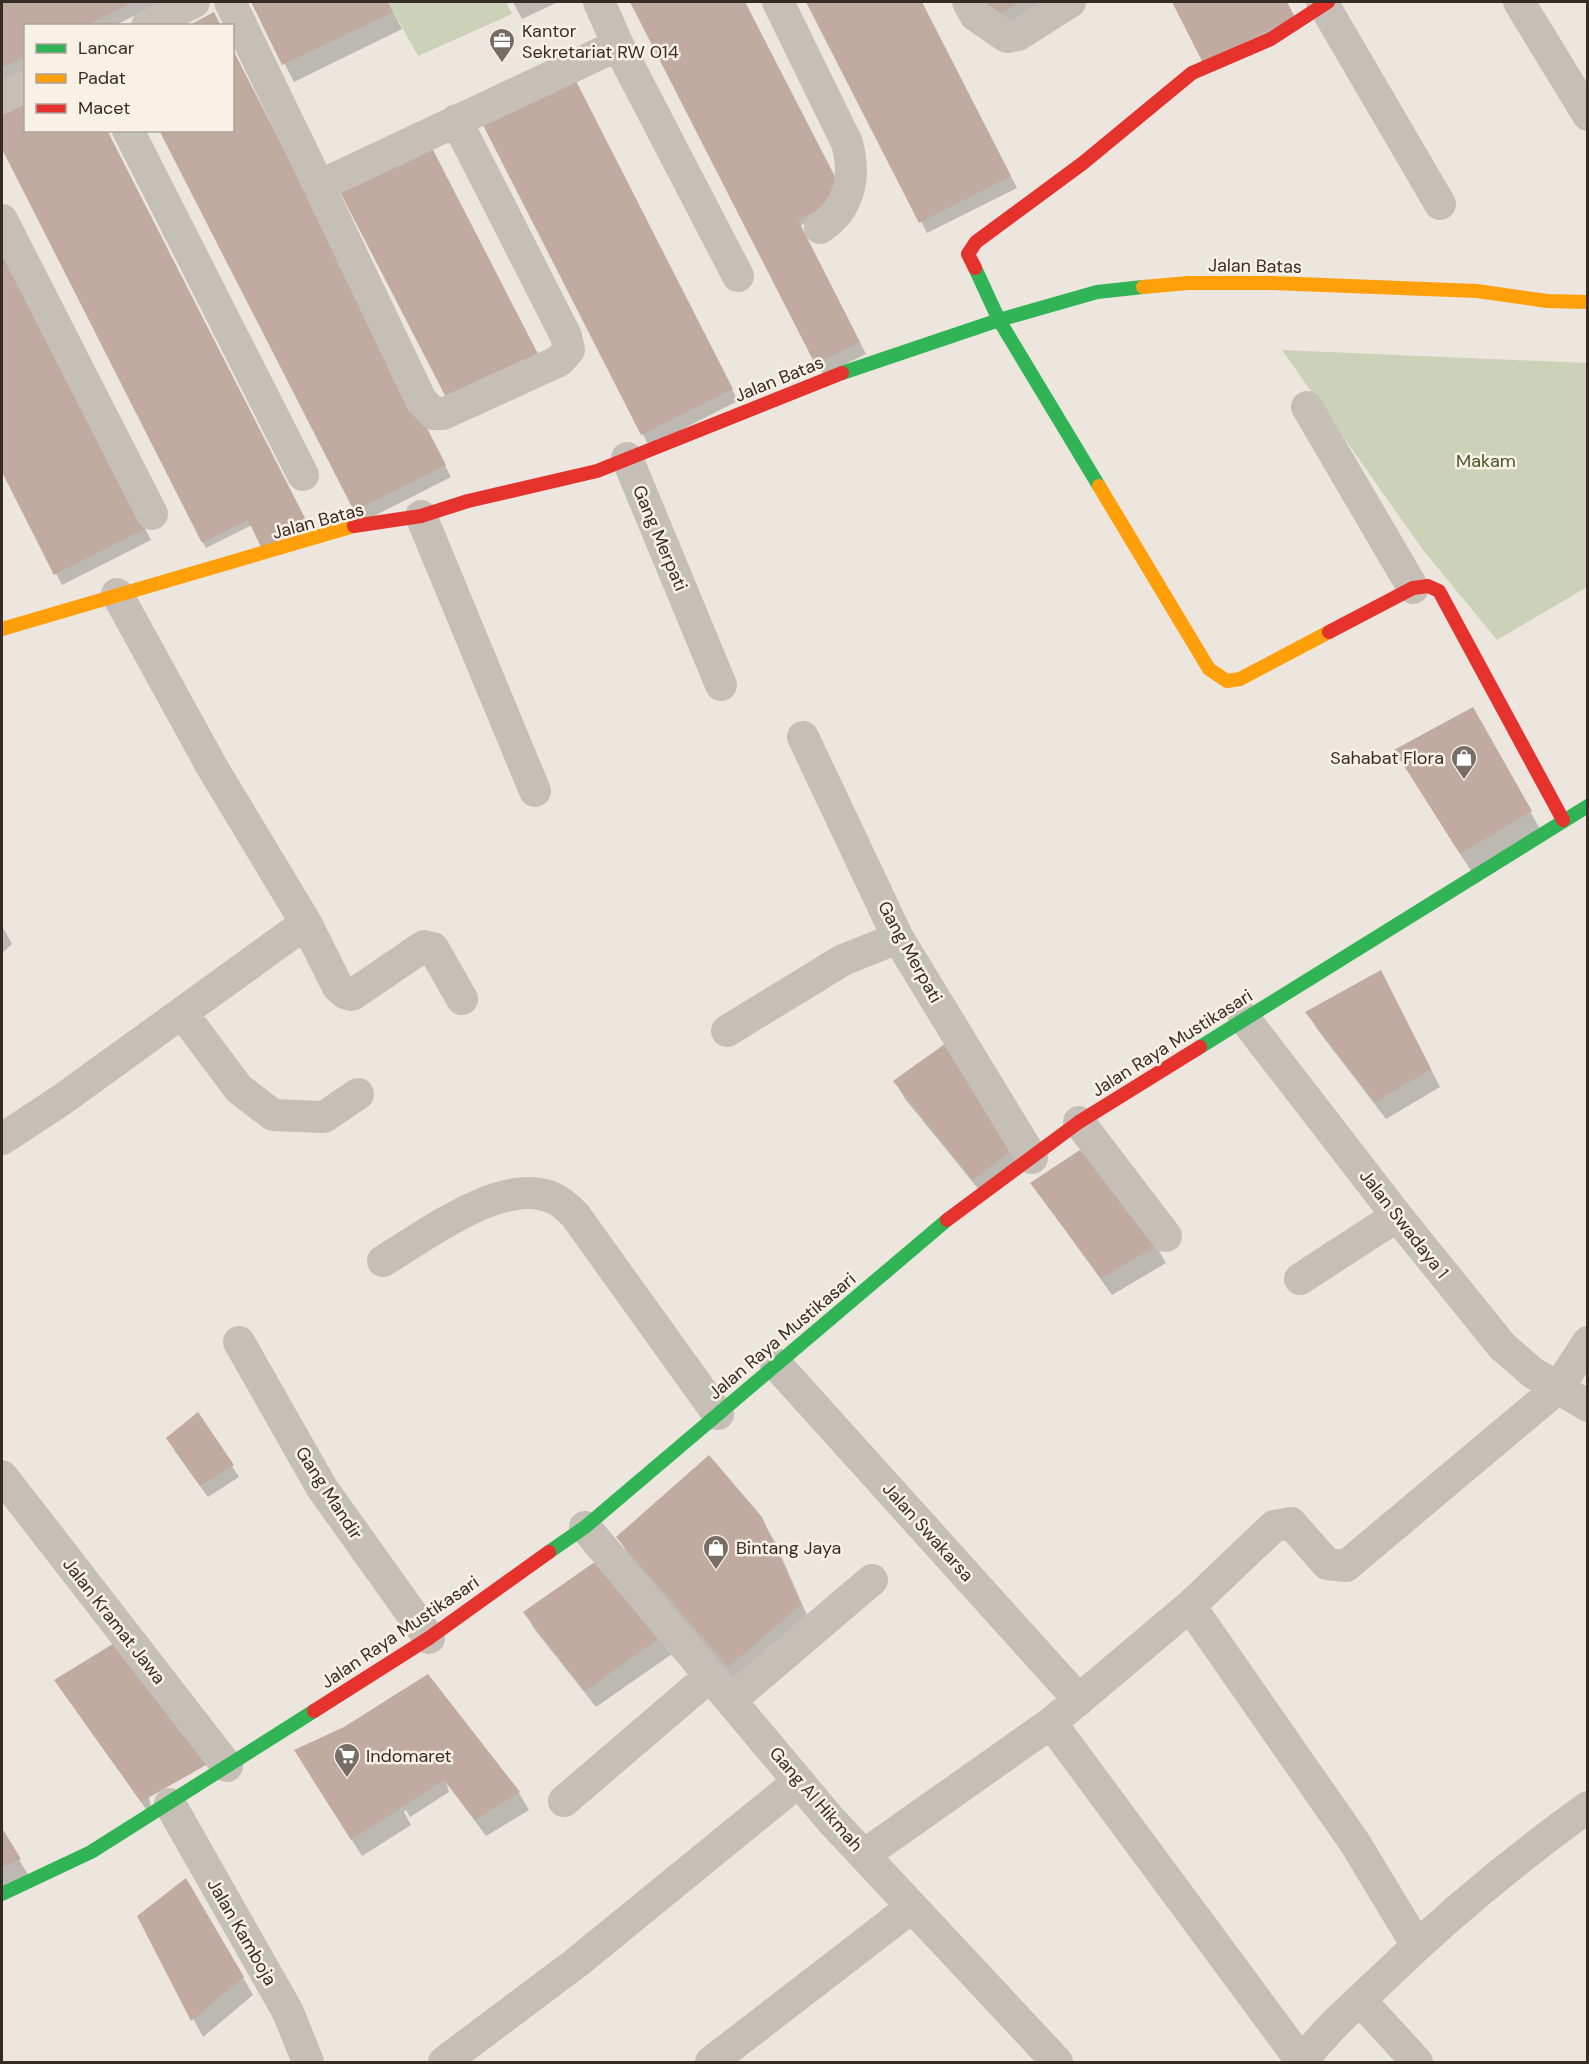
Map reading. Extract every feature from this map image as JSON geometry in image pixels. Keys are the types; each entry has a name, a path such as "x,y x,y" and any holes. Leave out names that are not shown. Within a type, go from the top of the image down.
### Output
{"street":[{"path":"151,24 194,2"},
{"path":"230,2 407,374 421,400 434,414 443,414 559,361 569,350 566,336 456,120"},
{"path":"599,2 618,45 738,276"},
{"path":"778,2 848,143 852,160 845,200 835,218 820,228"},
{"path":"968,2 975,15 1006,37 1018,35 1070,2"},
{"path":"1440,204 1325,2 1271,39 1192,73 1083,163 976,242 968,254 971,265 999,320 1209,669 1227,681 1240,679 1413,588 1428,586 1439,591 1563,820"},
{"path":"1519,2 1587,115"},
{"path":"319,186 618,45"},
{"path":"2,98 24,87"},
{"path":"129,132 303,475"},
{"path":"2,220 152,514"},
{"name":"Jalan Batas","path":"2,629 355,526 421,516 468,501 597,471 847,371 999,320 1097,292 1188,283 1272,283 1347,288 1477,291 1547,301 1587,302"},
{"path":"1307,407 1413,588"},
{"name":"Gang Merpati","path":"627,458 721,685"},
{"path":"421,516 535,791"},
{"path":"117,594 212,767 306,923 338,987 345,993 352,994 424,946 433,948 462,999"},
{"name":"Gang Merpati","path":"803,737 898,938 1032,1158"},
{"name":"Jalan Raya Mustikasari","path":"2,1894 91,1852 429,1638 585,1527 961,1208 1079,1122 1587,806"},
{"path":"2,1139 60,1101 306,923"},
{"path":"727,1031 843,960 898,938"},
{"path":"182,1012 239,1089 273,1115 324,1117 358,1094"},
{"name":"Jalan Swadaya 1","path":"1244,1018 1397,1216 1502,1346 1533,1373 1587,1406"},
{"path":"1079,1122 1166,1236"},
{"path":"383,1261 488,1200 527,1192 554,1198 575,1215 718,1414"},
{"path":"1300,1279 1397,1216"},
{"name":"Gang Mandir","path":"239,1342 322,1488 429,1638"},
{"path":"864,1855 1051,1723 1190,1606 1274,1526 1283,1522 1291,1523 1327,1564 1346,1566 1558,1388 1587,1342"},
{"name":"Jalan Swakarsa","path":"776,1364 1079,1700"},
{"name":"Jalan Kramat Jawa","path":"2,1476 227,1766"},
{"name":"Gang Al Hikmah","path":"585,1527 798,1782 1057,2062"},
{"path":"731,1700 872,1580"},
{"path":"1190,1606 1355,1843 1416,1944"},
{"path":"564,1801 710,1676"},
{"path":"1051,1723 1302,2062 1322,2035 1416,1944 1508,1865 1587,1807"},
{"path":"444,2062 576,1963 798,1782"},
{"name":"Jalan Kamboja","path":"170,1804 288,2012 309,2062"},
{"path":"711,2062 912,1907"},
{"path":"1360,2000 1417,2062"}],"green space":[{"path":"388,2 506,2 512,14 418,56"},
{"name":"Makam","path":"1282,350 1587,363 1587,587 1497,640 1423,550"}],"building":[{"path":"2,2 133,2 89,24 24,24 24,57 2,68"},
{"path":"251,2 388,2 393,12 282,65"},
{"path":"630,2 745,2 845,196 798,220 860,342 815,364"},
{"path":"806,2 922,2 1011,176 919,223"},
{"path":"983,2 1021,2 991,17"},
{"path":"1172,2 1287,2 1295,17 1203,63"},
{"path":"214,12 220,24 192,24"},
{"path":"234,52 446,465 354,511 160,132 234,132"},
{"path":"574,77 733,389 641,435 482,123"},
{"path":"24,100 24,132 108,132 309,526 262,549 248,520 202,543 2,149 2,111"},
{"path":"431,146 538,354 452,409 340,192"},
{"path":"2,245 146,528 54,575 2,472"},
{"name":"Sahabat Flora","path":"1473,707 1532,811 1460,854 1394,750"},
{"path":"1381,970 1431,1069 1375,1102 1305,1012"},
{"path":"949,1041 1012,1150 973,1180 893,1081"},
{"path":"1083,1148 1158,1245 1101,1278 1030,1183"},
{"path":"198,1412 234,1465 200,1486 166,1438"},
{"name":"Bintang Jaya","path":"709,1455 762,1517 801,1605 728,1667 616,1537"},
{"path":"599,1559 663,1635 585,1691 523,1612"},
{"path":"121,1639 213,1761 141,1802 54,1680"},
{"path":"428,1674 520,1792 475,1820 444,1780 351,1840 294,1750 344,1727"},
{"path":"2,1828 21,1859 2,1867"},
{"path":"186,1878 244,1977 191,2021 137,1916"}],"traffic: fast":[{"path":"975,268 999,320 1099,486"},
{"path":"842,373 999,320 1097,292 1143,287"},
{"path":"1200,1047 1588,806"},
{"path":"549,1552 585,1527 947,1220"},
{"path":"2,1894 91,1852 314,1711"}],"traffic: slow":[{"path":"1143,287 1188,283 1272,283 1477,291 1547,301 1588,302"},
{"path":"1099,486 1209,669 1227,681 1240,679 1329,632"},
{"path":"2,629 354,526"}],"traffic: jam":[{"path":"975,268 968,254 976,242 1083,163 1192,73 1271,39 1328,2"},
{"path":"354,526 421,516 468,501 597,471 842,373"},
{"path":"1329,632 1413,588 1428,586 1439,591 1563,820"},
{"path":"947,1220 1079,1122 1200,1047"},
{"path":"314,1711 429,1638 549,1552"}],"place":[{"name":"Kantor Sekretariat RW 014","path":"502,64"},
{"name":"Sahabat Flora","path":"1464,781"},
{"name":"Bintang Jaya","path":"716,1571"},
{"name":"Indomaret","path":"347,1779"}]}
